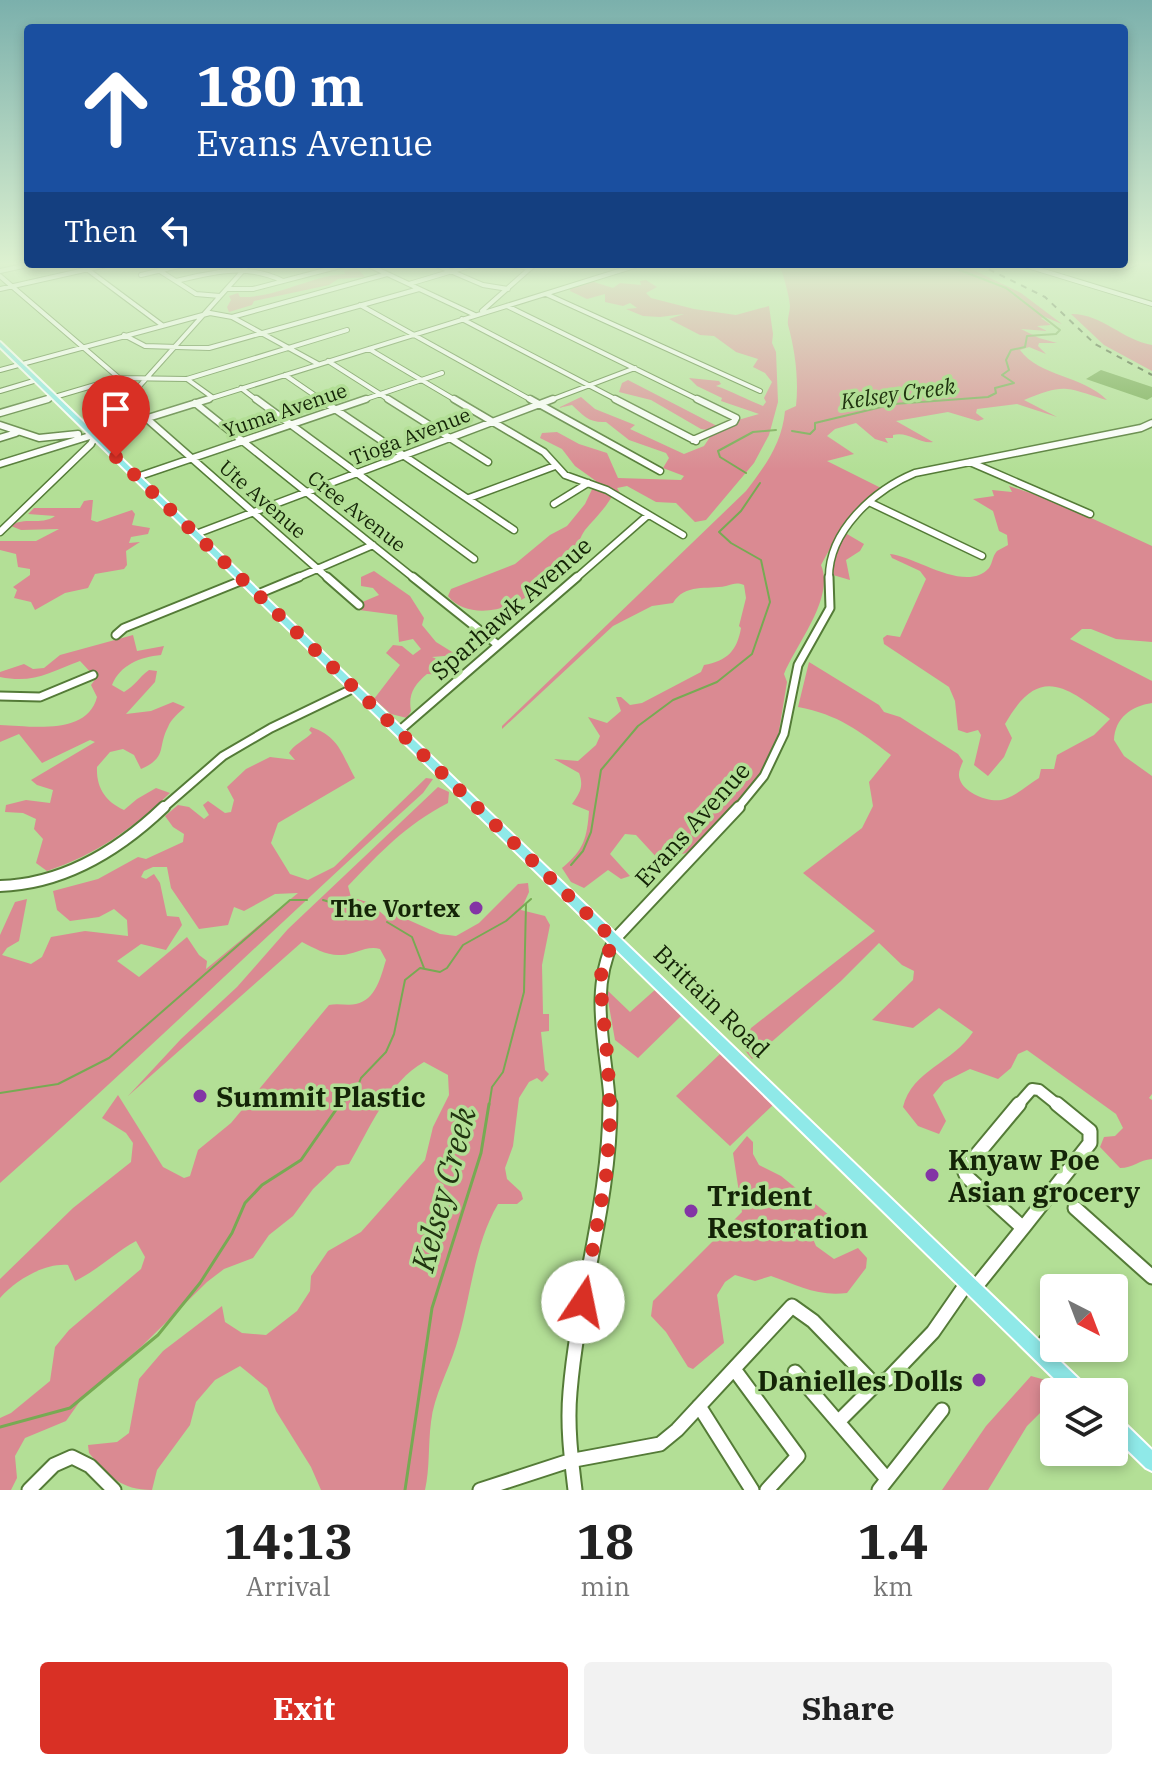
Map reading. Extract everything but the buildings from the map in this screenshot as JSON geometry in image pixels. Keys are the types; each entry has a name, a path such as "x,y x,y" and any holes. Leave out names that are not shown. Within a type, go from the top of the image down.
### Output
{"main road":[{"name":"Brittain Road","path":"2,349 96,434 1066,1378"},
{"path":"1128,1439 1152,1462"}],"street":[{"path":"63,332 119,378"},
{"path":"0,370 137,332"},
{"path":"0,532 84,451 190,332"},
{"path":"124,335 142,346 209,348 264,332 318,364"},
{"path":"0,413 119,378 187,379 342,332"},
{"path":"410,332 660,471"},
{"path":"0,464 423,332"},
{"path":"486,332 696,441 734,422 736,418 559,332"},
{"path":"628,332 760,391"},
{"path":"369,349 546,454 555,466 573,478 607,490 683,535"},
{"path":"328,361 488,462"},
{"name":"Tioga Avenue","path":"196,534 635,368"},
{"name":"Yuma Avenue","path":"137,477 442,373"},
{"path":"285,375 514,530"},
{"path":"187,379 212,397"},
{"path":"0,391 37,380"},
{"path":"241,388 474,559"},
{"name":"Cree Avenue","path":"195,403 498,645"},
{"name":"Ute Avenue","path":"146,418 359,605"},
{"name":"Evans Avenue","path":"575,1490 569,1461 572,1377 606,1176 610,1105 600,982 603,964 614,940 746,799 772,763 784,734 798,665 830,608 831,552 846,525 905,477 1141,428 1152,423"},
{"path":"0,425 16,433 43,438 78,434"},
{"path":"0,438 16,433"},
{"path":"969,462 1090,514"},
{"path":"469,498 555,466"},
{"path":"554,504 588,483"},
{"path":"871,503 982,556"},
{"name":"Sparhawk Avenue","path":"399,731 648,515"},
{"path":"258,594 373,545"},
{"path":"571,570 580,574"},
{"path":"116,635 124,628 243,580"},
{"path":"0,696 40,697 93,675"},
{"path":"0,886 43,880 107,851 141,828 196,776 225,755 354,688"},
{"path":"838,1422 875,1385 889,1378 933,1332 1023,1228 1092,1138 1090,1131 1039,1090 1032,1089 964,1170 967,1177 1023,1228"},
{"path":"1075,1208 1152,1277"},
{"path":"480,1490 569,1461 660,1444 792,1306 813,1321 875,1385"},
{"path":"734,1369 798,1456 767,1490"},
{"path":"795,1372 838,1422 883,1484 942,1410"},
{"path":"699,1406 752,1490"},
{"path":"29,1490 65,1458 85,1460 114,1490"}],"shaded area":[{"path":"693,332 773,332 778,402 769,435 754,463 706,520 695,522 676,503 656,502 627,486 617,488 620,493 615,491 585,530 573,552 529,595 495,610 474,610 455,603 448,596 451,589 515,564 550,535 567,526 585,504 596,481 575,466 562,449 540,438 542,433 557,432 579,444 607,453 618,478 681,480 684,476 663,468 669,458 666,453 629,440 606,422 591,420 572,405 558,408 581,397 595,409 635,425 630,429 684,454 704,446 714,431 701,429 651,400 619,392 622,383 628,380 717,426 759,414 721,401 722,398 697,386 689,378 719,381 721,384 716,386 763,406 772,382 765,373 753,367 758,359 736,352 714,336"},
{"path":"790,332 1026,332 1057,343 1039,343 1038,346 1046,354 1029,347 1020,350 1028,359 1086,385 1107,400 1074,390 1058,389 1024,400 1057,417 1017,404 977,409 976,413 984,419 978,421 948,412 896,421 933,442 898,434 885,438 888,443 875,439 856,423 835,429 827,436 854,454 827,461 881,488 840,530 821,565 823,592 812,621 784,674 787,682 777,743 763,772 741,800 686,853 659,860 636,835 625,834 610,854 630,876 621,879 608,870 584,888 571,882 562,868 583,843 589,811 572,804 580,789 579,773 554,759 578,761 596,745 600,736 588,717 607,723 621,711 616,697 621,697 630,705 642,703 701,672 704,665 730,654 741,628 746,598 744,585 690,590 673,603 652,606 613,626 502,729 502,726 746,491 777,444 785,411 796,406"},
{"path":"1090,332 1119,332 1152,345 1152,371 1104,345"},
{"path":"1101,370 1152,387 1152,397 1147,400 1086,379"},
{"path":"1009,486 1052,500 1152,546 1152,642 1116,639 1091,629 1082,629 1070,639 1152,681 1152,703 1126,714 1117,725 1114,740 1124,756 1152,776 1152,1094 1149,1098 1152,1100 1152,1159 1125,1168 1120,1168 1100,1147 1104,1137 1115,1136 1123,1128 1116,1114 1027,1050 1018,1054 1011,1068 998,1079 970,1069 944,1082 933,1095 946,1121 939,1134 918,1126 903,1107 908,1094 924,1075 955,1052 973,1032 939,1008 913,1028 872,1020 913,980 914,971 902,965 879,943 841,981 752,1059 743,1048 751,1028 875,931 803,873 862,828 873,806 869,782 891,755 848,725 825,714 798,707 809,662 879,705 884,712 900,717 958,754 963,761 959,775 963,785 986,799 1009,797 1039,778 1041,769 1054,769 1057,755 1094,735 1110,719 1066,690 1041,687 1017,705 1005,724 1012,738 1004,757 988,776 974,765 981,735 978,730 967,733 958,730 955,701 949,687 884,644 883,638 887,635 900,637 926,579 920,571 892,558 890,554 954,576 979,575 989,568 997,551 1008,545 1007,535 999,531 993,511 973,499 994,496 992,490 1012,492"},
{"path":"93,500 91,520 97,522 132,510 135,514 132,525 150,528 148,534 131,537 129,543 140,542 126,551 127,565 124,569 95,574 88,588 65,593 35,610 31,602 14,598 17,590 13,587 30,575 30,569 18,567 16,554 0,550 0,541 36,541 59,529 21,530 11,526 55,516 28,514 34,508 80,508 84,501"},
{"path":"847,534 864,544 860,551 846,560 850,580 833,575 836,553"},
{"path":"374,571 410,596 424,618 422,625 436,642 457,655 432,657 456,667 452,675 427,674 419,682 411,695 411,711 407,718 391,714 374,699 400,665 386,653 393,645 402,646 413,655 421,649 413,639 399,642 397,615 359,610 360,603 379,595 373,588 361,586 361,577"},
{"path":"133,635 137,651 164,646 161,655 132,663 120,672 112,685 124,692 149,670 157,671 155,682 126,714 151,711 173,702 185,707 169,724 155,760 141,769 134,755 123,749 110,752 97,767 98,781 107,798 124,810 156,788 170,793 113,839 82,857 47,871 36,863 43,839 34,829 36,819 23,813 5,812 6,805 26,800 50,803 53,790 31,780 95,742 90,740 42,763 19,734 0,742 0,725 56,726 82,718 97,697 91,685 96,678 80,661 32,678 0,677 0,672 24,664 33,669 44,668 60,655"},
{"path":"311,727 334,741 355,778 278,823 271,843 290,874 308,880 334,867 426,778 433,779 423,793 0,1183 0,935 15,902 27,899 19,941 2,955 31,964 42,957 51,937 85,931 128,936 127,920 114,909 99,917 70,921 57,910 53,891 98,879 138,857 146,859 183,842 184,834 173,827 165,816 178,805 189,807 204,819 209,815 203,805 208,801 225,813 231,812 234,800 227,787 246,769 270,757 295,760 289,753 312,733 309,730","holes":["153,867 167,867 171,888 199,929 228,925 234,907 244,911 275,894 298,893 206,969 207,961 187,937 139,977 117,961 141,944 166,950 182,925 179,917 167,916 160,883 154,874 146,879 141,877 144,871"]},
{"path":"438,787 449,792 448,803 406,830 383,850 348,886 351,897 370,903 385,916 395,914 440,934 456,936 479,923 518,884 528,883 529,892 521,910 545,916 550,925 542,965 543,1014 549,1014 549,1031 541,1032 545,1070 549,1074 542,1082 537,1078 529,1082 519,1098 513,1146 505,1168 507,1179 521,1192 523,1199 517,1204 498,1204 483,1237 453,1356 433,1412 425,1490 321,1490 311,1467 276,1411 267,1388 240,1366 215,1380 196,1402 190,1425 157,1470 152,1490 132,1487 116,1480 89,1453 88,1445 117,1442 129,1433 139,1379 163,1351 222,1306 225,1322 242,1333 266,1335 297,1311 310,1291 311,1276 328,1251 361,1232 425,1160 433,1127 449,1095 448,1075 424,1062 400,1081 390,1094 349,1164 337,1166 313,1189 293,1216 269,1235 253,1258 224,1269 207,1282 142,1346 83,1397 66,1421 25,1438 15,1456 17,1478 11,1490 0,1490 0,1418 11,1413 50,1381 55,1347 69,1330 141,1269 145,1257 136,1241 75,1281 68,1265 50,1267 22,1279 0,1298 0,1279 73,1208 131,1162 133,1143 126,1133 102,1118 118,1095 163,1167 184,1178 190,1176 198,1150 231,1123 329,1005 356,1004 373,993 386,960 380,949 336,955 302,942 128,1096 181,1039 237,987 288,929"},
{"path":"606,989 630,1012 656,989 681,1016 638,1058 615,1040"},
{"path":"720,1054 773,1105 730,1146 676,1096"},
{"path":"747,1136 753,1142 753,1154 759,1165 781,1176 835,1220 832,1228 811,1234 816,1246 834,1259 858,1248 867,1258 866,1268 847,1293 836,1294 808,1289 771,1276 755,1281 735,1275 725,1282 717,1295 724,1343 693,1369 688,1367 666,1332 651,1316 653,1301 742,1212 733,1153"},
{"path":"1031,1376 1040,1378 1040,1413 1027,1426 988,1490 942,1490 986,1426"}],"waterway":[{"name":"Kelsey Creek","path":"792,431 810,434 815,429 815,423 894,404 988,397 996,393 995,388 1014,383 1002,375 1009,370 1006,360 1011,350 1025,347 1027,336 1058,332"},
{"name":"Kelsey Creek","path":"746,473 720,457 718,451 753,432 776,430"},
{"name":"Kelsey Creek","path":"571,865 583,851 591,832 601,770 638,726 673,700 717,682 752,654 770,602 761,560 731,543 719,532 741,511 760,483"},
{"path":"339,1106 356,1091 361,1078 386,1052 394,1034 405,980 420,968 440,972 447,968 463,945 506,921 531,899"},
{"path":"0,1093 58,1084 109,1058 290,900 307,900"},
{"path":"323,900 377,916"},
{"name":"Kelsey Creek","path":"489,1106 492,1087 503,1072 524,992 526,904"},
{"path":"387,922 412,937 424,968"},
{"path":"0,1427 70,1408 158,1335 200,1283 232,1233 245,1203 262,1185 301,1160 340,1104"},
{"name":"Kelsey Creek","path":"405,1490 432,1308 481,1153 489,1104"}],"railway":[{"path":"1082,332 1095,344 1152,375"}],"place":[{"name":"The Vortex","path":"476,908"},
{"name":"Summit Plastic","path":"200,1096"},
{"name":"Knyaw Poe Asian grocery","path":"932,1175"},
{"name":"Trident Restoration","path":"691,1211"},
{"name":"Danielles Dolls","path":"979,1380"}],"route":[{"path":"116,457 614,940 603,964 600,982 610,1105 606,1176 583,1302"}]}
